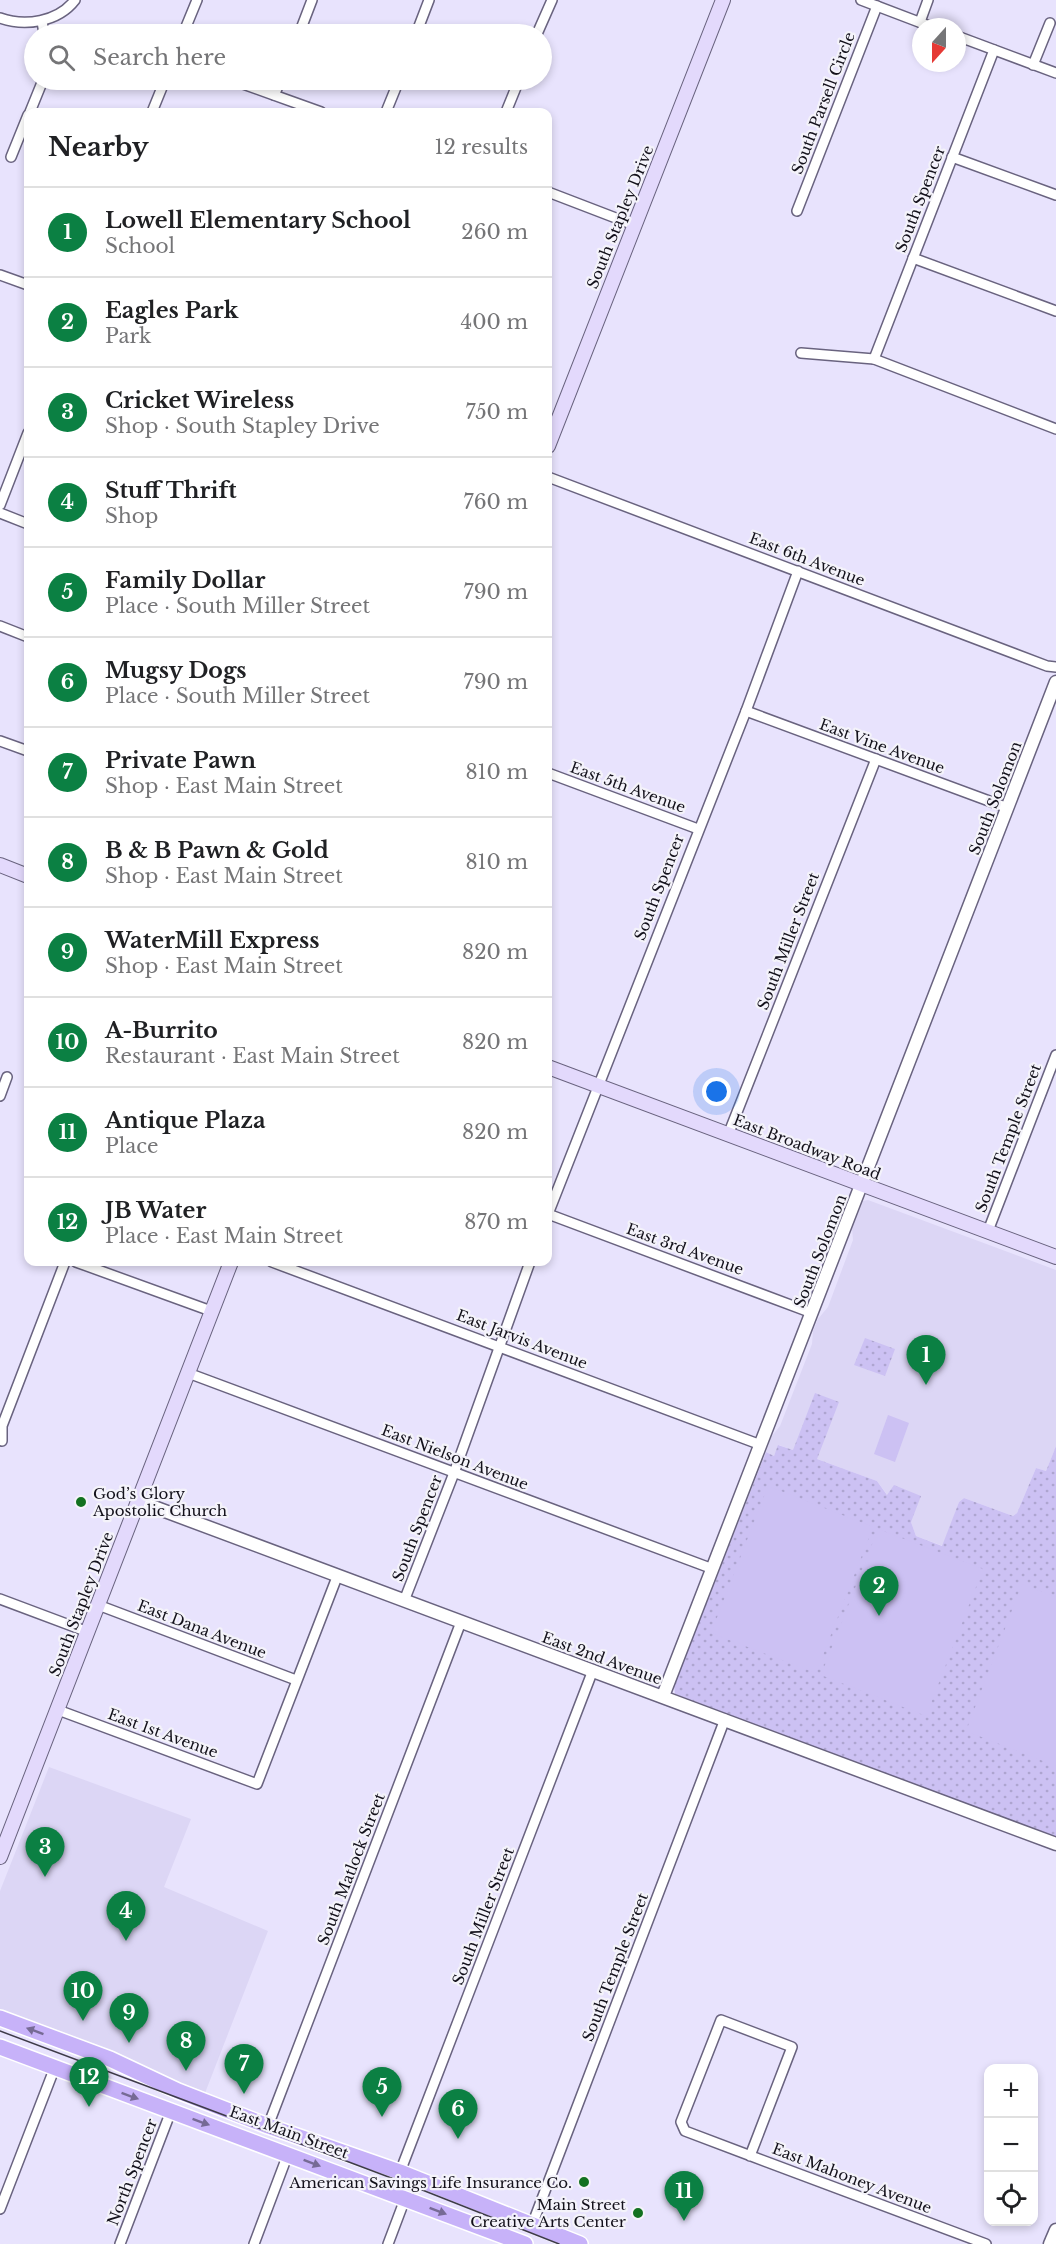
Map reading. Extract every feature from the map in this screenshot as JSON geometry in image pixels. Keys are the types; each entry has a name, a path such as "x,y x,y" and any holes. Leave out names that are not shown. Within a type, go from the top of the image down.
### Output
{"main road":[{"name":"South Stapley Drive","path":"552,436 723,0"},
{"path":"0,865 24,874"},
{"name":"East Broadway Road","path":"552,1069 1056,1257"},
{"name":"South Stapley Drive","path":"0,1857 229,1266"},
{"name":"East Main Street","path":"0,2018 110,2059 178,2091 268,2126 400,2172 580,2244"},
{"name":"East Main Street","path":"0,2047 525,2244"}],"street":[{"path":"0,18 14,23 42,21 68,9 75,0"},
{"path":"187,24 197,0"},
{"path":"303,24 312,0"},
{"path":"420,24 429,0"},
{"path":"541,24 552,0"},
{"path":"861,0 912,19"},
{"path":"921,18 928,0"},
{"name":"South Parsell Circle","path":"796,211 877,6"},
{"path":"1033,65 1050,23"},
{"path":"966,39 1056,73"},
{"name":"South Spencer","path":"874,359 994,50"},
{"path":"31,108 39,90"},
{"path":"154,108 161,90"},
{"path":"260,90 310,108"},
{"path":"274,95 276,90"},
{"path":"388,108 395,90"},
{"path":"508,108 515,90"},
{"path":"12,157 24,127"},
{"path":"952,157 1056,195"},
{"path":"552,194 634,225"},
{"path":"913,258 1056,311"},
{"path":"0,275 24,284"},
{"path":"801,353 874,359 1056,429"},
{"path":"0,505 24,443"},
{"name":"East 6th Avenue","path":"552,479 1047,666 1056,667"},
{"path":"0,513 24,522"},
{"name":"South Spencer","path":"552,1204 746,711 798,571"},
{"path":"0,626 24,635"},
{"name":"South Solomon","path":"663,1696 1056,682"},
{"name":"East Vine Avenue","path":"746,711 1008,808"},
{"path":"0,741 24,750"},
{"name":"South Miller Street","path":"728,1135 876,759"},
{"name":"East 5th Avenue","path":"552,774 698,829"},
{"name":"South Temple Street","path":"988,1231 1056,1055"},
{"path":"0,1096 8,1077"},
{"name":"East 3rd Avenue","path":"552,1215 812,1312"},
{"path":"2,1441 2,1426 63,1266"},
{"path":"87,1266 211,1311"},
{"name":"East Jarvis Avenue","path":"283,1266 761,1445"},
{"name":"South Spencer","path":"404,1601 454,1473 528,1266"},
{"name":"East Nielson Avenue","path":"188,1373 712,1569"},
{"name":"East 2nd Avenue","path":"138,1501 1056,1844"},
{"path":"296,1680 337,1576"},
{"path":"0,1599 88,1632"},
{"name":"East Dana Avenue","path":"98,1605 296,1680"},
{"name":"South Matlock Street","path":"268,2126 461,1622"},
{"name":"South Miller Street","path":"400,2172 593,1670"},
{"name":"East 1st Avenue","path":"58,1710 257,1784 296,1680"},
{"name":"South Temple Street","path":"532,2225 725,1719"},
{"name":"East Mahoney Avenue","path":"750,2156 792,2047 721,2020 681,2122 685,2131 750,2156 986,2244"},
{"path":"0,2209 55,2067"},
{"name":"North Spencer","path":"120,2244 171,2111"},
{"path":"254,2244 288,2154"},
{"path":"388,2244 405,2199"},
{"path":"1050,2244 1056,2230"}],"shaded area":[{"path":"868,1200 1056,1270 1056,1446 1046,1471 1036,1468 1017,1513 1013,1516 964,1498 959,1502 943,1546 916,1536 911,1522 902,1515 877,1481 779,1445 774,1456 766,1452 771,1437 780,1426 812,1344 813,1331 818,1319 828,1307 853,1240 852,1228 863,1201"},
{"path":"865,1338 895,1349 885,1376 854,1365"},
{"path":"815,1393 839,1402 817,1459 877,1481 887,1495 894,1485 921,1496 911,1522 916,1536 942,1546 959,1502 964,1498 1013,1516 1017,1513 1036,1468 1046,1471 1056,1446 1056,1837 675,1694 674,1686 766,1452 774,1456 778,1445 793,1450"},
{"path":"888,1415 909,1423 895,1462 874,1454"},
{"path":"768,1486 873,1527 816,1673 711,1633"},
{"path":"878,1529 983,1569 926,1716 821,1675"},
{"path":"1022,1584 1056,1597 1056,1766 966,1731"},
{"path":"49,1767 191,1819 164,1887 268,1931 205,2093 0,2011 0,1891"}],"tram line":[{"path":"0,2031 402,2182 559,2244"}],"place":[{"name":"Lowell Elementary School","path":"926,1385"},
{"name":"God’s Glory Apostolic Church","path":"81,1502"},
{"name":"Eagles Park","path":"879,1616"},
{"name":"Cricket Wireless","path":"45,1877"},
{"name":"Stuff Thrift","path":"126,1941"},
{"name":"A-Burrito","path":"83,2021"},
{"name":"WaterMill Express","path":"129,2043"},
{"name":"B & B Pawn & Gold","path":"186,2071"},
{"name":"Private Pawn","path":"244,2094"},
{"name":"JB Water","path":"89,2107"},
{"name":"Family Dollar","path":"382,2117"},
{"name":"Mugsy Dogs","path":"458,2139"},
{"name":"American Savings Life Insurance Co.","path":"584,2182"},
{"name":"Main Street Creative Arts Center","path":"638,2213"},
{"name":"Antique Plaza","path":"684,2221"}]}
